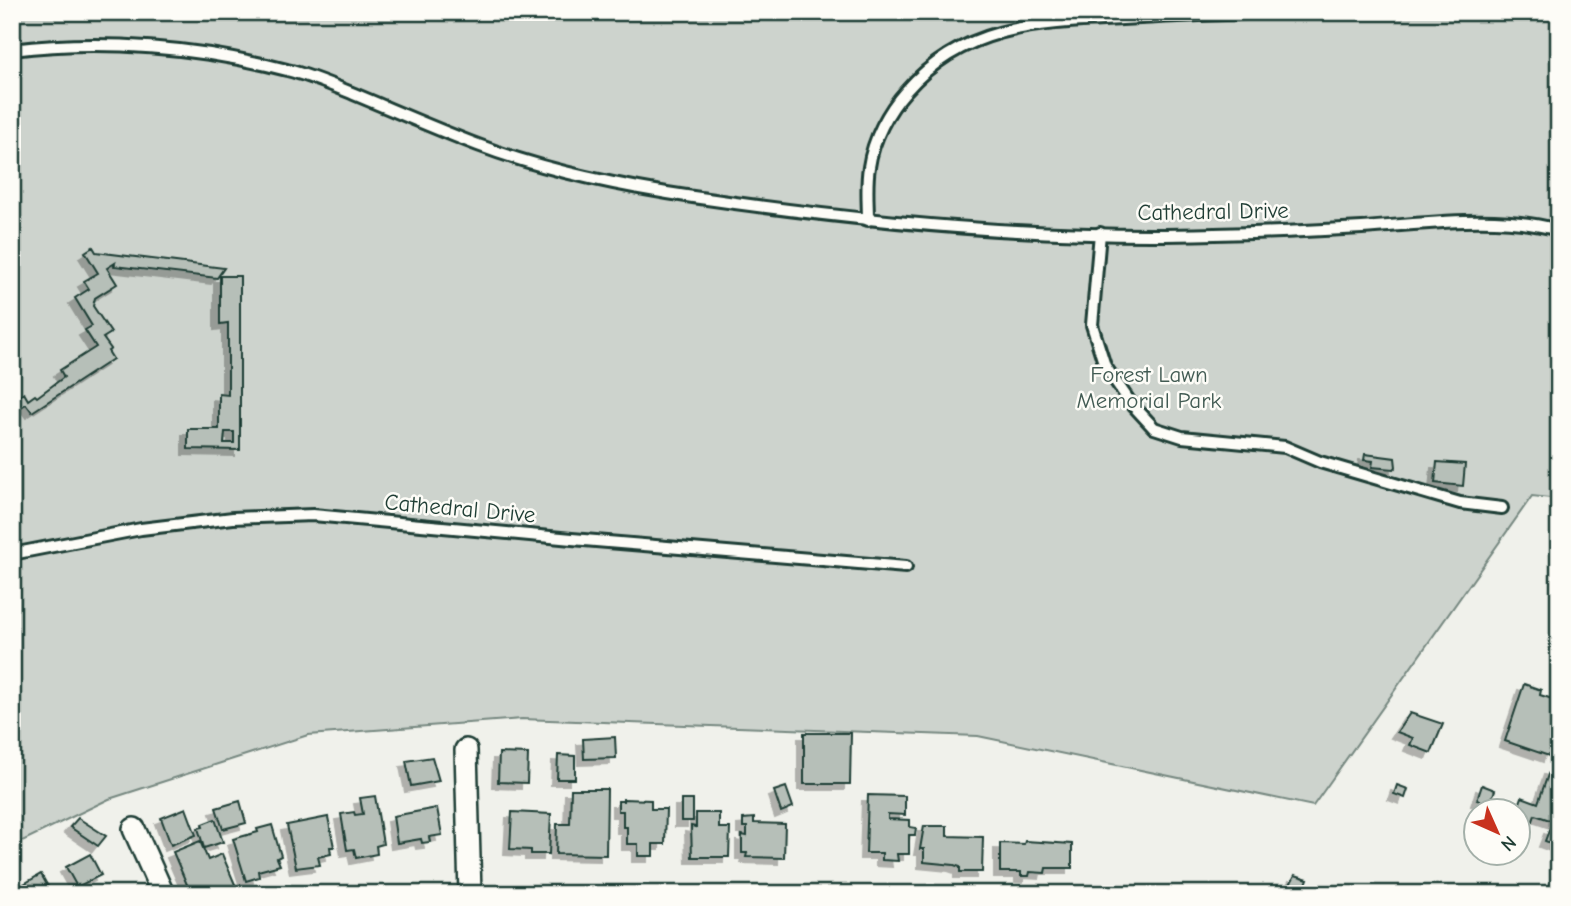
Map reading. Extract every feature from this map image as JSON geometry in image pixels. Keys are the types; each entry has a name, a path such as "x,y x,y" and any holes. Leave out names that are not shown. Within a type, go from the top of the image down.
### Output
{"street":[{"path":"466,750 470,894"},
{"path":"134,829 163,894"}],"lane":[{"path":"868,220 869,166 893,107 921,74 944,56 969,43 1007,31 1051,23 1272,12"},
{"name":"Cathedral Drive","path":"12,50 104,46 204,54 254,62 291,71 481,146 558,170 611,183 691,197 868,220 969,230 1163,235 1335,230 1476,220 1516,222 1559,230"},
{"path":"1100,233 1092,324 1105,366 1130,402 1154,428 1181,437 1284,447 1320,462 1461,503 1502,508"},
{"name":"Cathedral Drive","path":"12,554 141,528 233,518 313,515 572,540 906,567"}],"green space":[{"name":"Forest Lawn Memorial Park","path":"12,12 1559,12 1559,499 1532,496 1313,806 978,736 522,719 308,735 109,799 12,846"}],"building":[{"path":"93,247 96,252 224,268 217,278 114,266 115,263 107,268 117,284 95,298 93,306 111,333 103,338 111,349 108,351 113,359 32,412 26,404 12,413 12,401 24,393 28,400 35,395 37,397 64,377 60,370 96,347 85,330 92,326 75,298 89,289 84,281 98,273 85,252"},
{"path":"220,276 240,276 240,450 188,449 188,429 219,429 219,394 228,395 228,323 220,324","holes":["225,432 234,432 234,443 224,443"]},
{"path":"1365,454 1395,458 1396,467 1372,467 1373,461 1364,460"},
{"path":"1437,462 1465,464 1463,486 1435,483"},
{"path":"1524,684 1541,690 1540,695 1559,701 1551,725 1559,727 1549,756 1505,741"},
{"path":"1410,713 1443,724 1431,753 1410,745 1413,738 1397,732"},
{"path":"804,733 851,733 850,784 804,784"},
{"path":"615,737 616,758 584,759 583,739"},
{"path":"499,753 528,754 527,783 498,782"},
{"path":"558,755 575,756 575,779 557,779"},
{"path":"432,757 439,781 411,786 406,761"},
{"path":"1556,764 1559,765 1559,823 1535,815 1532,821 1532,801 1538,803 1550,769 1554,770"},
{"path":"1397,785 1408,789 1405,798 1394,794"},
{"path":"1482,785 1495,790 1492,797 1478,797"},
{"path":"786,787 793,807 781,812 774,791"},
{"path":"571,789 607,789 606,855 556,854 557,824 570,824"},
{"path":"868,795 905,796 905,815 888,814 888,819 910,820 910,827 916,828 915,835 909,835 909,854 897,854 898,861 882,860 882,853 866,853"},
{"path":"375,796 383,844 376,846 377,854 356,858 354,849 347,850 341,814 363,814 360,798"},
{"path":"651,800 651,809 666,809 665,844 653,844 653,856 638,856 638,844 627,844 623,811 618,811 618,801"},
{"path":"681,800 693,800 693,821 681,821"},
{"path":"240,801 246,823 223,829 216,808"},
{"path":"186,808 196,835 171,845 161,818"},
{"path":"437,808 442,835 429,837 430,842 422,843 421,839 397,843 393,816"},
{"path":"512,812 551,814 549,854 531,854 531,850 510,849"},
{"path":"696,813 719,813 719,828 730,828 729,857 692,857 691,826 696,827"},
{"path":"328,817 334,847 330,847 331,854 318,857 320,865 296,868 287,825"},
{"path":"78,818 106,836 98,846 70,827"},
{"path":"754,818 754,823 785,824 784,858 746,857 747,853 742,853 742,835 747,836 743,819"},
{"path":"215,819 223,842 204,848 198,828"},
{"path":"272,825 281,856 277,858 280,865 258,871 259,877 246,881 233,839"},
{"path":"924,826 947,826 947,836 983,837 982,872 960,872 960,867 954,865 924,862 924,849 920,849"},
{"path":"1550,828 1559,832 1559,846 1545,841"},
{"path":"200,841 208,860 222,854 237,889 225,894 191,894 173,852"},
{"path":"1025,841 1072,844 1072,868 1046,868 1045,873 1030,872 1029,876 1021,876 1021,872 1000,872 1000,843 1024,844"},
{"path":"90,854 101,875 77,887 66,867"},
{"path":"41,874 52,894 12,894 12,891"},
{"path":"1295,875 1308,879 1302,894 1285,894"}]}
